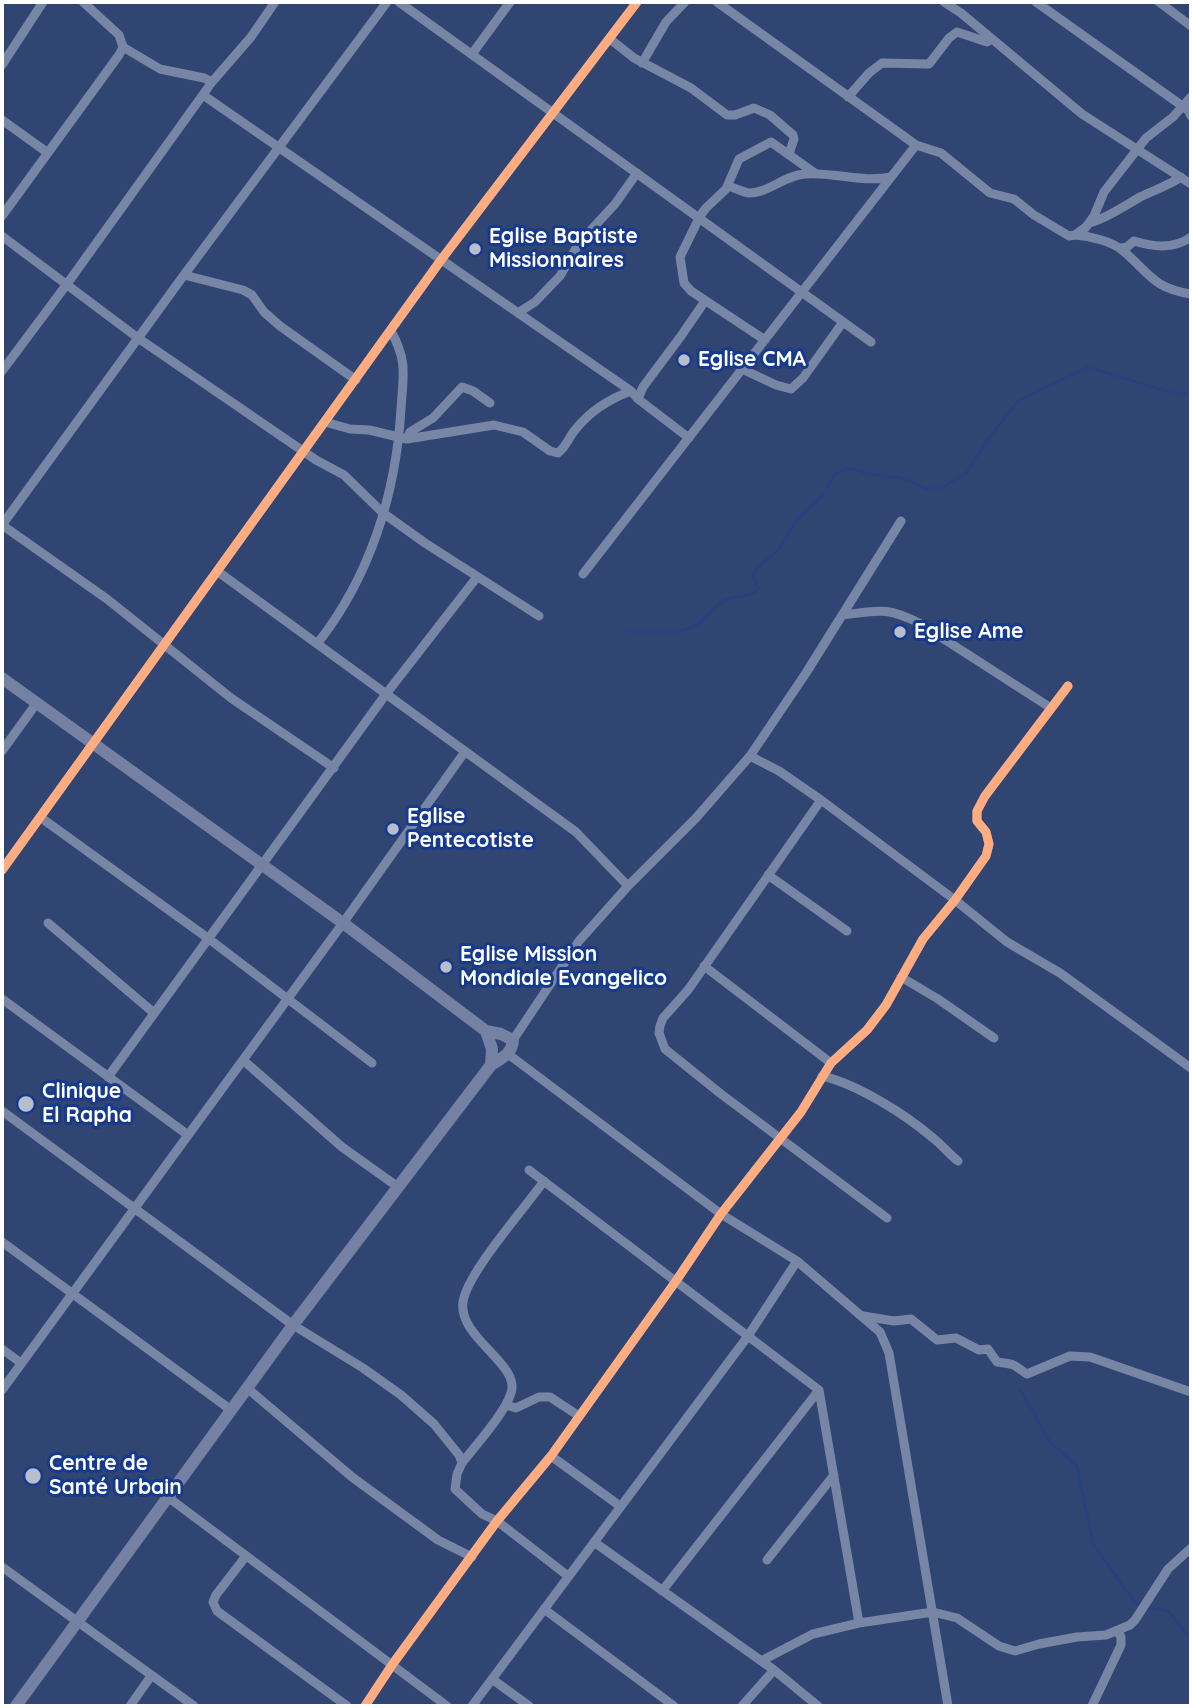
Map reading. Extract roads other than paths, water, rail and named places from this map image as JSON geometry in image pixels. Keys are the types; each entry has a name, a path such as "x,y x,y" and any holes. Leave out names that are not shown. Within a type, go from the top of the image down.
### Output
{"street":[{"path":"2,65 43,2"},
{"path":"83,2 111,26 119,35 123,47 160,69 212,82"},
{"path":"2,371 212,82 251,37 275,2"},
{"path":"334,768 232,698 107,599 2,525 387,2"},
{"path":"399,2 871,342"},
{"path":"472,54 510,2"},
{"path":"2,870 441,260 637,2"},
{"path":"642,63 666,22 685,2"},
{"path":"717,2 916,145 941,153 990,193 1014,199 1038,218 1053,224 1064,233 1086,236 1121,248 1160,286 1191,294"},
{"path":"944,2 961,13 1082,114 1191,184"},
{"path":"1036,2 1183,107 1191,116"},
{"path":"1159,2 1191,26"},
{"path":"848,97 869,73 882,63 929,64 957,32 987,42 992,39"},
{"path":"610,39 642,63 691,88 727,115 754,108 770,115 793,135 789,154"},
{"path":"2,216 123,47"},
{"path":"203,95 634,395 689,438"},
{"path":"1090,223 1104,192 1147,136 1183,107 1191,97"},
{"path":"2,120 48,153"},
{"path":"765,340 687,287 680,265 684,249 706,208 729,186 738,159 767,143 774,144 816,174"},
{"path":"583,574 916,145"},
{"path":"519,314 560,276 579,243 615,204 637,173"},
{"path":"729,186 749,192 791,176 816,174 841,174 872,181 891,177"},
{"path":"1075,235 1090,223 1118,212 1181,177"},
{"path":"2,236 138,338 304,449 316,460 344,475 383,513 539,617"},
{"path":"1121,248 1127,247 1134,240 1158,246 1178,244 1191,237"},
{"path":"184,275 232,286 252,295 273,321 356,380"},
{"path":"325,422 403,438 494,425 523,432 558,453 594,411 610,399 634,395 643,387 705,301"},
{"path":"742,369 776,385 791,388 803,377 843,322"},
{"path":"317,644 346,605 359,580 377,536 393,481 403,438 404,367 399,346 391,331"},
{"path":"403,438 433,418 458,389 465,387 490,404"},
{"path":"16,1706 293,1325 491,1065 508,1054 513,1047 513,1040 579,941 628,886 696,818 750,756 901,522"},
{"path":"217,571 576,832 628,886"},
{"path":"108,1077 386,694 477,577"},
{"path":"843,615 888,610 898,612 1052,708"},
{"path":"2,678 343,923 485,1031 513,1040"},
{"path":"365,1706 498,1521 551,1456 676,1282 721,1214 801,1112 831,1063 876,1019 923,939 986,856 989,844 986,832 977,821 976,811 1068,686"},
{"path":"2,751 36,704"},
{"path":"2,1390 464,753"},
{"path":"750,756 779,771 821,800 955,900 1006,942 1060,973 1191,1067"},
{"path":"821,800 704,966 663,1018 659,1033 665,1049 887,1218"},
{"path":"40,817 209,939 372,1063"},
{"path":"768,874 847,931"},
{"path":"48,923 154,1013"},
{"path":"704,966 831,1063"},
{"path":"901,977 994,1038"},
{"path":"2,999 188,1135"},
{"path":"485,1031 492,1049 491,1065"},
{"path":"508,1054 721,1214 797,1261 880,1332 889,1353 948,1706"},
{"path":"243,1059 342,1147 398,1187"},
{"path":"822,1076 849,1086 893,1110 933,1138 958,1161"},
{"path":"2,1111 293,1325 363,1368 419,1409 449,1442 462,1463"},
{"path":"529,1170 819,1390 859,1623"},
{"path":"544,1181 472,1279 464,1299 466,1323 510,1376 513,1390 506,1405 462,1463 455,1489 482,1514 498,1521 568,1576"},
{"path":"2,1242 231,1410"},
{"path":"472,1706 748,1336 797,1261"},
{"path":"863,1316 894,1321 911,1320 937,1340 956,1338 979,1350 988,1349 997,1362 1018,1365 1027,1374 1070,1356 1090,1357 1191,1392"},
{"path":"2,1349 21,1363"},
{"path":"247,1388 352,1477 438,1540 472,1557"},
{"path":"662,1591 819,1390"},
{"path":"506,1405 516,1408 538,1397 550,1397 579,1416"},
{"path":"551,1456 620,1506"},
{"path":"767,1560 834,1475"},
{"path":"169,1498 447,1706"},
{"path":"594,1542 774,1670 818,1706"},
{"path":"761,1661 813,1634 859,1623 933,1612 957,1618 999,1646 1016,1651 1039,1644 1106,1634 1135,1620 1168,1569 1191,1548"},
{"path":"246,1556 216,1595 213,1602 216,1611 346,1706"},
{"path":"1180,1557 1191,1556"},
{"path":"2,1567 194,1706"},
{"path":"544,1609 674,1706"},
{"path":"1092,1706 1121,1645 1121,1637 1117,1631"},
{"path":"742,1706 774,1670"},
{"path":"130,1706 152,1676"},
{"path":"492,1679 529,1706"}],"waterway":[{"path":"627,631 682,631 702,621 723,601 756,592 759,589 753,575 756,569 779,549 796,521 823,495 839,472 852,468 865,473 901,478 927,489 942,488 966,473 1018,401 1088,367 1169,392 1191,394"},
{"path":"1020,1389 1050,1442 1077,1466 1093,1544 1136,1604 1141,1605"},
{"path":"1147,1607 1168,1611 1191,1639"}],"place":[{"name":"Eglise Baptiste Missionnaires","path":"475,249"},
{"name":"Eglise CMA","path":"684,360"},
{"name":"Eglise Ame","path":"900,632"},
{"name":"Eglise Pentecotiste","path":"393,829"},
{"name":"Eglise Mission Mondiale Evangelico","path":"446,967"},
{"name":"Clinique El Rapha","path":"26,1104"},
{"name":"Centre de Santé Urbain","path":"33,1476"}]}
